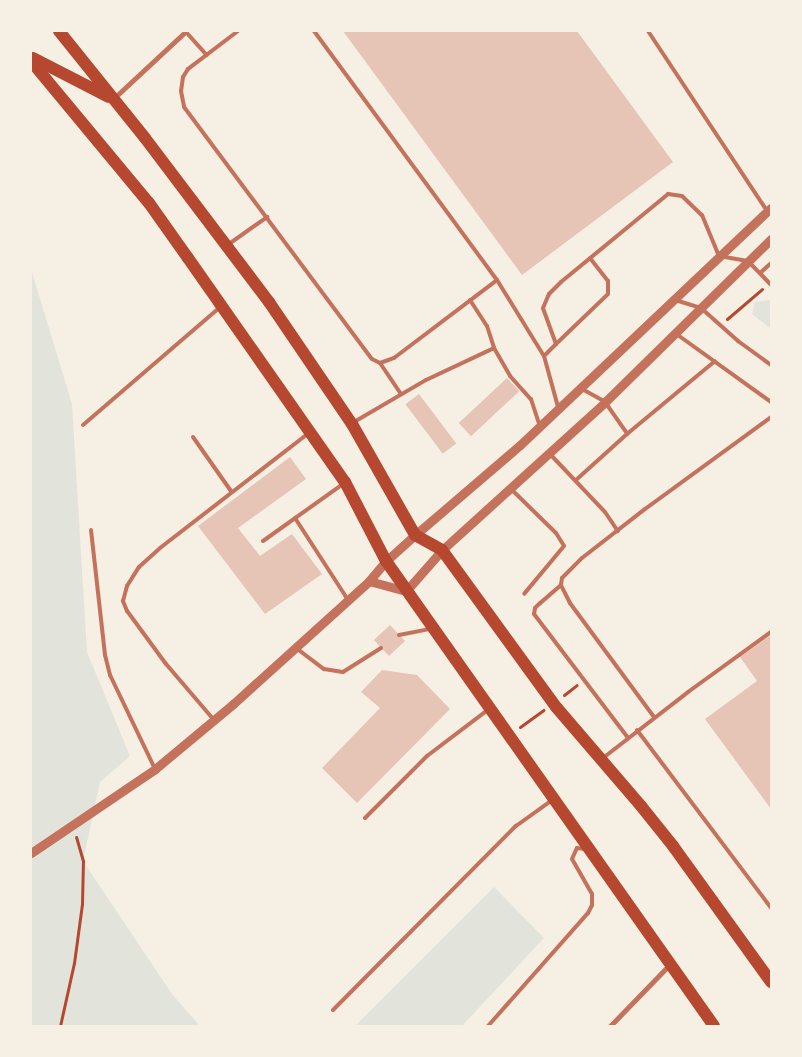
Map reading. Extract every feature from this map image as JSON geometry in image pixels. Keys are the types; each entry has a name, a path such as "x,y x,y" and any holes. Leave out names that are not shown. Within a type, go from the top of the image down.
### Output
{"main road":[{"path":"59,31 227,245 352,424 415,535 442,550 557,708 673,846 771,982"},
{"path":"31,59 113,98"},
{"path":"31,59 149,203 222,306 345,482 386,561 406,591 552,800 714,1026"}],"street":[{"path":"113,98 186,31"},
{"path":"31,853 155,769 214,720 369,581 386,561 559,409 672,299 769,209"},
{"path":"369,581 406,591 442,550 604,402 771,239"},
{"path":"610,1026 671,964"}],"lane":[{"path":"186,31 207,55"},
{"path":"238,31 183,77 181,91 184,107 372,358 380,363 401,394"},
{"path":"314,31 497,280 544,356 559,409"},
{"path":"648,31 769,209"},
{"path":"556,344 544,314 545,301 561,282 664,196 675,194 690,202 702,215 718,256 748,261 770,284"},
{"path":"227,245 267,217"},
{"path":"544,356 608,294 608,281 590,258"},
{"path":"760,273 771,264"},
{"path":"380,363 394,358 497,280"},
{"path":"672,299 701,308 771,365"},
{"path":"470,300 487,326 494,348 510,376 532,399 540,426"},
{"path":"83,425 222,306"},
{"path":"676,333 771,402"},
{"path":"352,424 456,364 494,348"},
{"path":"576,480 627,434 715,361"},
{"path":"580,388 604,402 627,434"},
{"path":"654,717 611,662 570,603 561,586 562,578 568,570 618,531 771,417"},
{"path":"214,720 148,642 126,611 123,602 127,586 139,567 231,491 310,432"},
{"path":"193,437 231,491"},
{"path":"549,453 605,512 618,531"},
{"path":"263,541 345,482"},
{"path":"510,488 556,533 564,546 524,594"},
{"path":"295,518 348,600"},
{"path":"91,530 105,655 110,675 155,769"},
{"path":"561,586 535,608 534,614 628,738"},
{"path":"399,635 432,628"},
{"path":"600,760 654,717 771,632"},
{"path":"296,648 324,669 332,672 343,672 356,666 381,648"},
{"path":"365,818 427,756 489,709"},
{"path":"637,730 771,908"},
{"path":"333,1010 516,826 552,800"},
{"path":"488,1026 588,914 592,904 592,894 572,859 577,848 588,849"}],"path":[{"path":"720,325 770,284"},
{"path":"557,700 580,683"},
{"path":"512,733 550,705"},
{"path":"60,1026 74,963 82,904 82,861 72,827"}],"shaded area":[{"path":"31,269 72,404 87,652 130,756 100,782 83,861 172,994 200,1026 31,1026"},
{"path":"769,300 771,302 771,329 752,314 755,302"},
{"path":"494,887 544,938 462,1026 356,1025"}],"building":[{"path":"343,31 577,31 673,162 522,275"},
{"path":"507,378 519,391 471,436 459,423"},
{"path":"419,394 456,444 443,454 405,404"},
{"path":"290,457 306,479 238,528 260,556 292,534 322,574 265,614 198,526"},
{"path":"390,625 405,641 389,656 374,640"},
{"path":"771,635 771,809 705,719 757,681 740,657"},
{"path":"382,670 417,675 450,709 357,803 322,768 380,708 361,692"}]}
